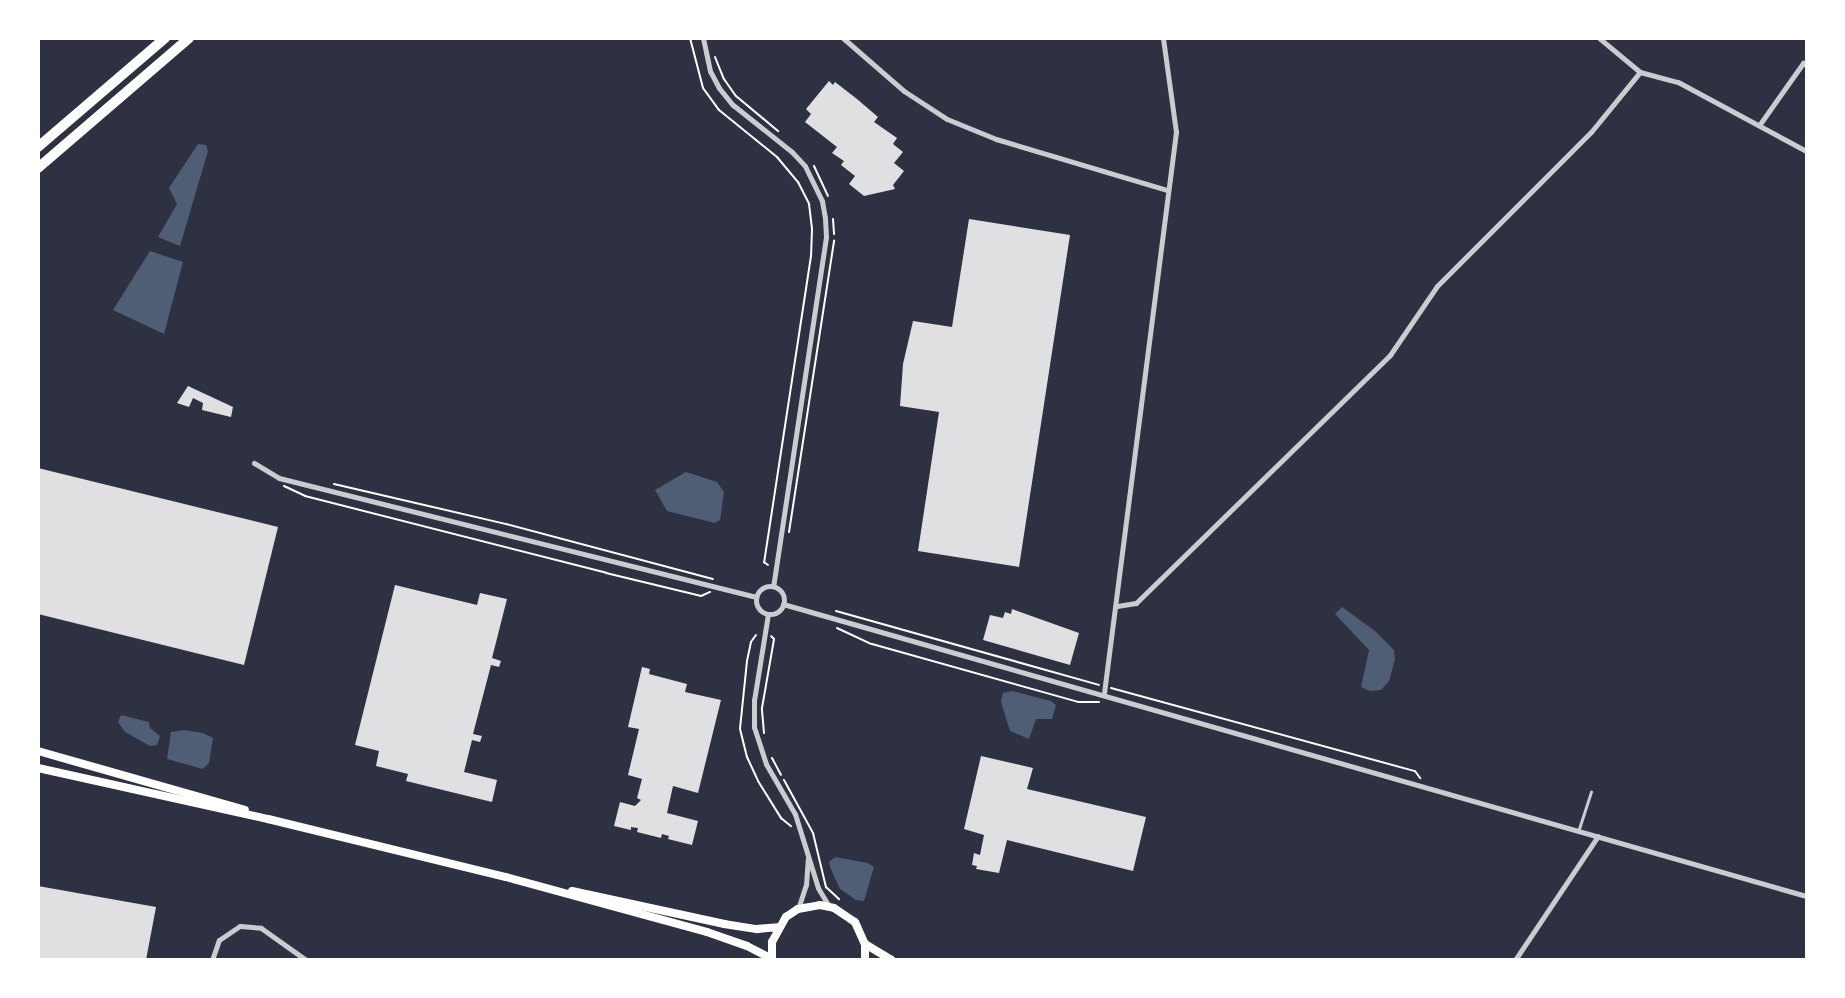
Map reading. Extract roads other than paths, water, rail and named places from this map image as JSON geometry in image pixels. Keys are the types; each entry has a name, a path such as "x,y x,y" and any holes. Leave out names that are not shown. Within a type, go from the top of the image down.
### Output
{"highway":[{"path":"38,147 165,38"},
{"path":"38,168 188,38"}],"main road":[{"path":"38,751 268,819"},
{"path":"38,768 268,819 506,877 724,924 757,929 778,927"},
{"path":"506,877 707,932 747,946 772,959 772,942 778,927 798,909 810,905 832,907 855,922 865,944 865,960"},
{"path":"865,944 892,960"}],"street":[{"path":"703,38 710,71 719,88 733,105 792,152 805,166 822,201 825,218 826,237 772,586"},
{"path":"843,38 904,91 947,119 996,139 1167,191"},
{"path":"1104,690 1117,606 1175,132 1163,38"},
{"path":"1599,38 1640,72 1678,82 1807,151"},
{"path":"1760,124 1804,63 1807,65"},
{"path":"1117,606 1136,603 1390,355 1437,286 1591,132 1640,72"},
{"path":"254,463 279,478 756,597"},
{"path":"772,586 761,590 756,597 757,606 768,614 775,613 783,604"},
{"path":"772,586 780,591 783,604"},
{"path":"783,604 1095,691 1104,690 1578,832 1807,896"},
{"path":"768,614 754,700 754,727 766,764 795,814 818,888 832,907"},
{"path":"1515,960 1598,836"},
{"path":"798,909 806,886 808,852"},
{"path":"212,960 219,940 240,926 261,928 306,960"}],"lane":[{"path":"1578,832 1591,792"}],"water":[{"path":"198,144 206,145 208,151 180,246 158,237 177,204 169,188"},
{"path":"150,251 183,262 164,334 113,310"},
{"path":"686,472 717,482 724,492 720,520 715,523 667,511 655,490"},
{"path":"1342,607 1375,631 1394,650 1395,659 1389,681 1381,690 1370,691 1361,687 1369,650 1335,614"},
{"path":"1012,691 1051,701 1056,705 1052,719 1036,719 1029,739 1010,731 1001,702 1003,693"},
{"path":"121,715 149,722 150,728 160,736 157,745 150,746 125,732 118,722"},
{"path":"184,730 203,733 213,738 209,763 203,769 167,759 171,732"},
{"path":"835,857 868,863 874,867 864,901 856,900 840,889 829,862"}]}
